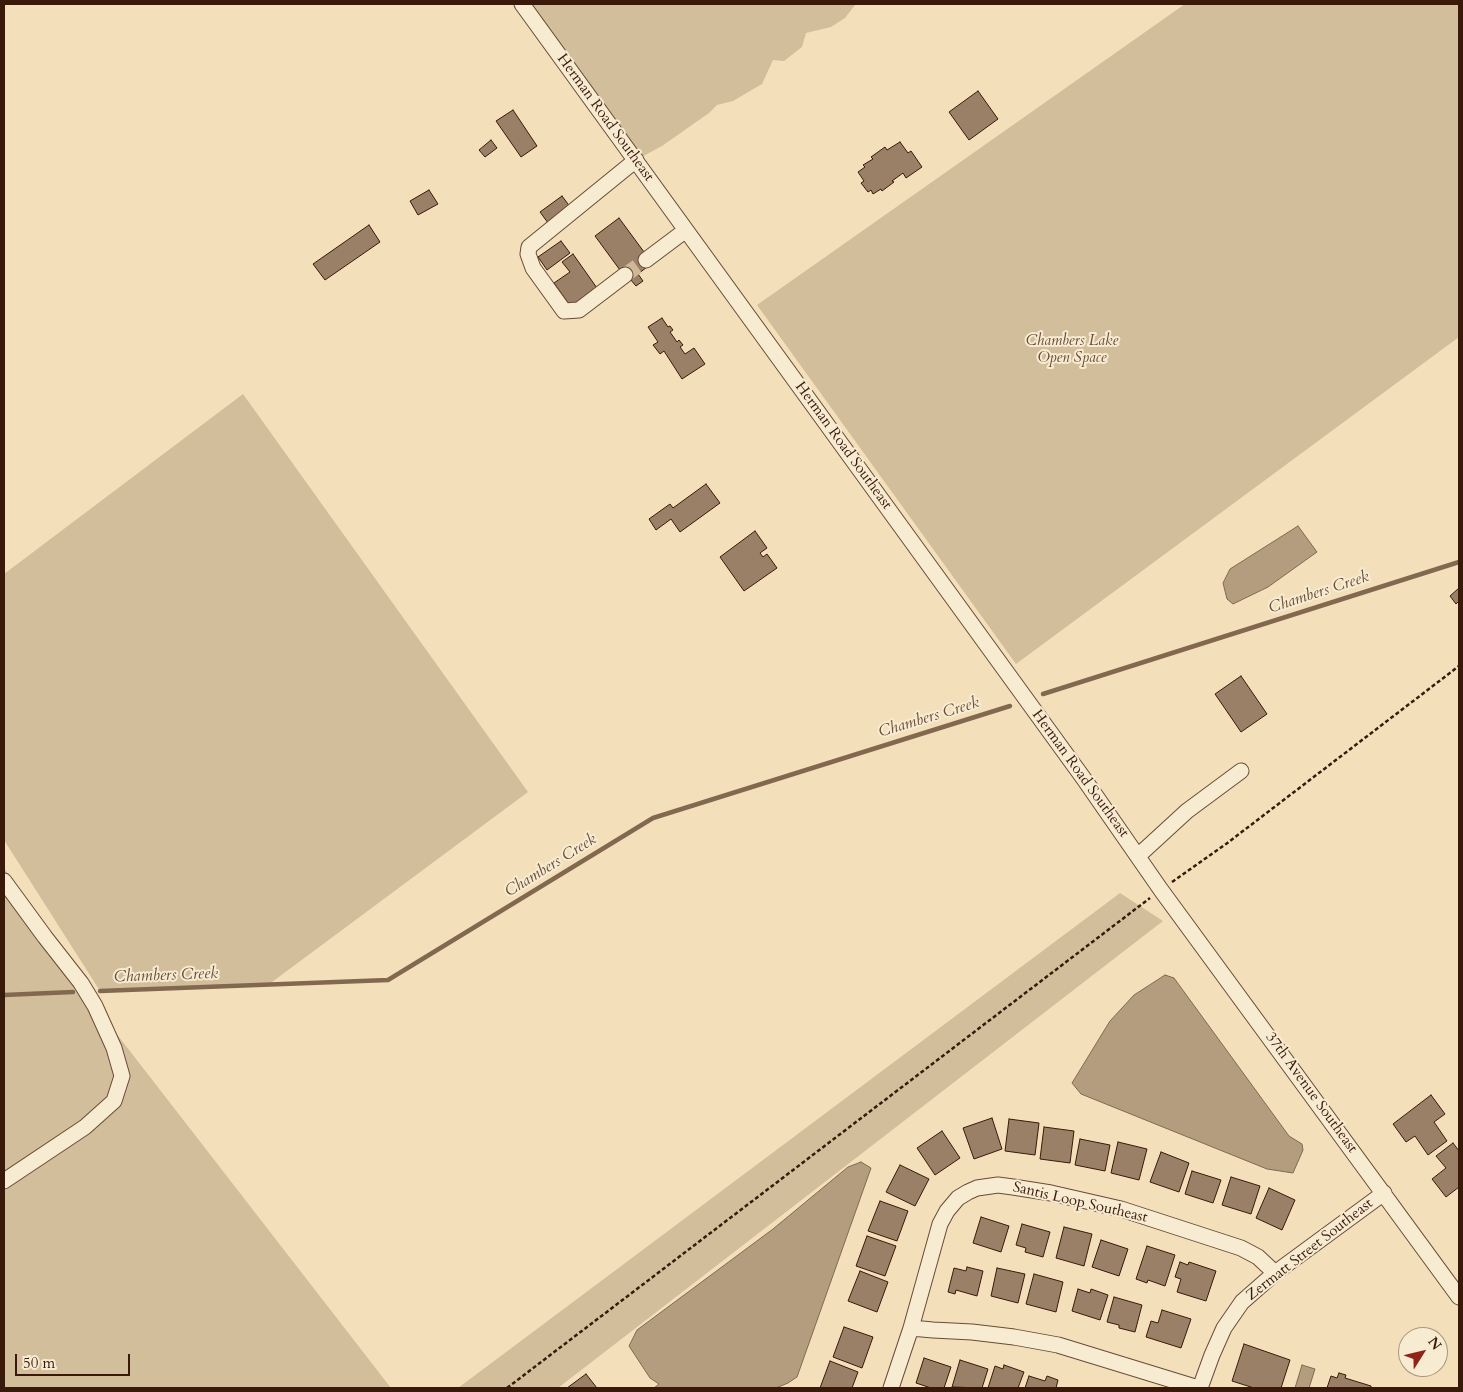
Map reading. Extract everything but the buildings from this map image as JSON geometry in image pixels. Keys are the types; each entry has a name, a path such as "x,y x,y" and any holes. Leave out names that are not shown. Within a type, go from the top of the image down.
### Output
{"street":[{"name":"Herman Road Southeast","path":"522,4 1162,889"},
{"path":"625,275 579,310 564,311 533,268 528,254 529,247 636,160"},
{"path":"646,260 686,230"},
{"path":"1138,856 1187,811 1241,771"},
{"path":"4,881 86,991 114,1048 122,1076 114,1101 84,1127 4,1181"},
{"name":"37th Avenue Southeast","path":"1162,889 1459,1297"},
{"name":"Santis Loop Southeast","path":"891,1388 911,1328 940,1224 947,1211 958,1198 968,1192 986,1186 998,1185 1031,1190 1121,1209 1241,1248 1258,1257 1275,1273"},
{"name":"Zermatt Street Southeast","path":"1199,1388 1224,1328 1242,1302 1275,1273 1384,1193"},
{"path":"911,1328 972,1332 1058,1345 1199,1388"}],"path":[{"path":"507,1388 1162,889 1226,844 1459,666"}],"green space":[{"path":"521,4 860,4 855,5 845,18 831,27 806,33 802,47 784,61 773,60 762,84 733,101 717,105 709,113 662,146 636,160"},
{"name":"Chambers Lake Open Space","path":"1185,4 1459,4 1459,337 1016,664 757,305"},
{"path":"243,394 528,792 268,985 100,991 4,840 4,574"},
{"path":"4,868 95,1006 391,1388 4,1388"},
{"path":"1120,893 1163,921 558,1388 458,1388"}],"shaded area":[{"path":"1298,526 1317,552 1268,587 1233,604 1227,599 1223,583 1230,569"},
{"path":"1165,975 1174,978 1289,1136 1302,1144 1303,1150 1293,1173 1267,1169 1081,1094 1072,1083 1110,1021 1134,995"},
{"path":"861,1162 871,1168 797,1377 776,1388 654,1388 659,1384 650,1378 629,1346 637,1330 773,1229 848,1167"},
{"path":"1302,1365 1315,1369 1309,1388 1295,1388"}],"waterway":[{"name":"Chambers Creek","path":"1043,694 1459,562"},
{"name":"Chambers Creek","path":"100,991 388,980 653,818 1010,706"},
{"name":"Chambers Creek","path":"4,995 73,992"}],"tunnel":[{"path":"625,275 646,260"}]}
